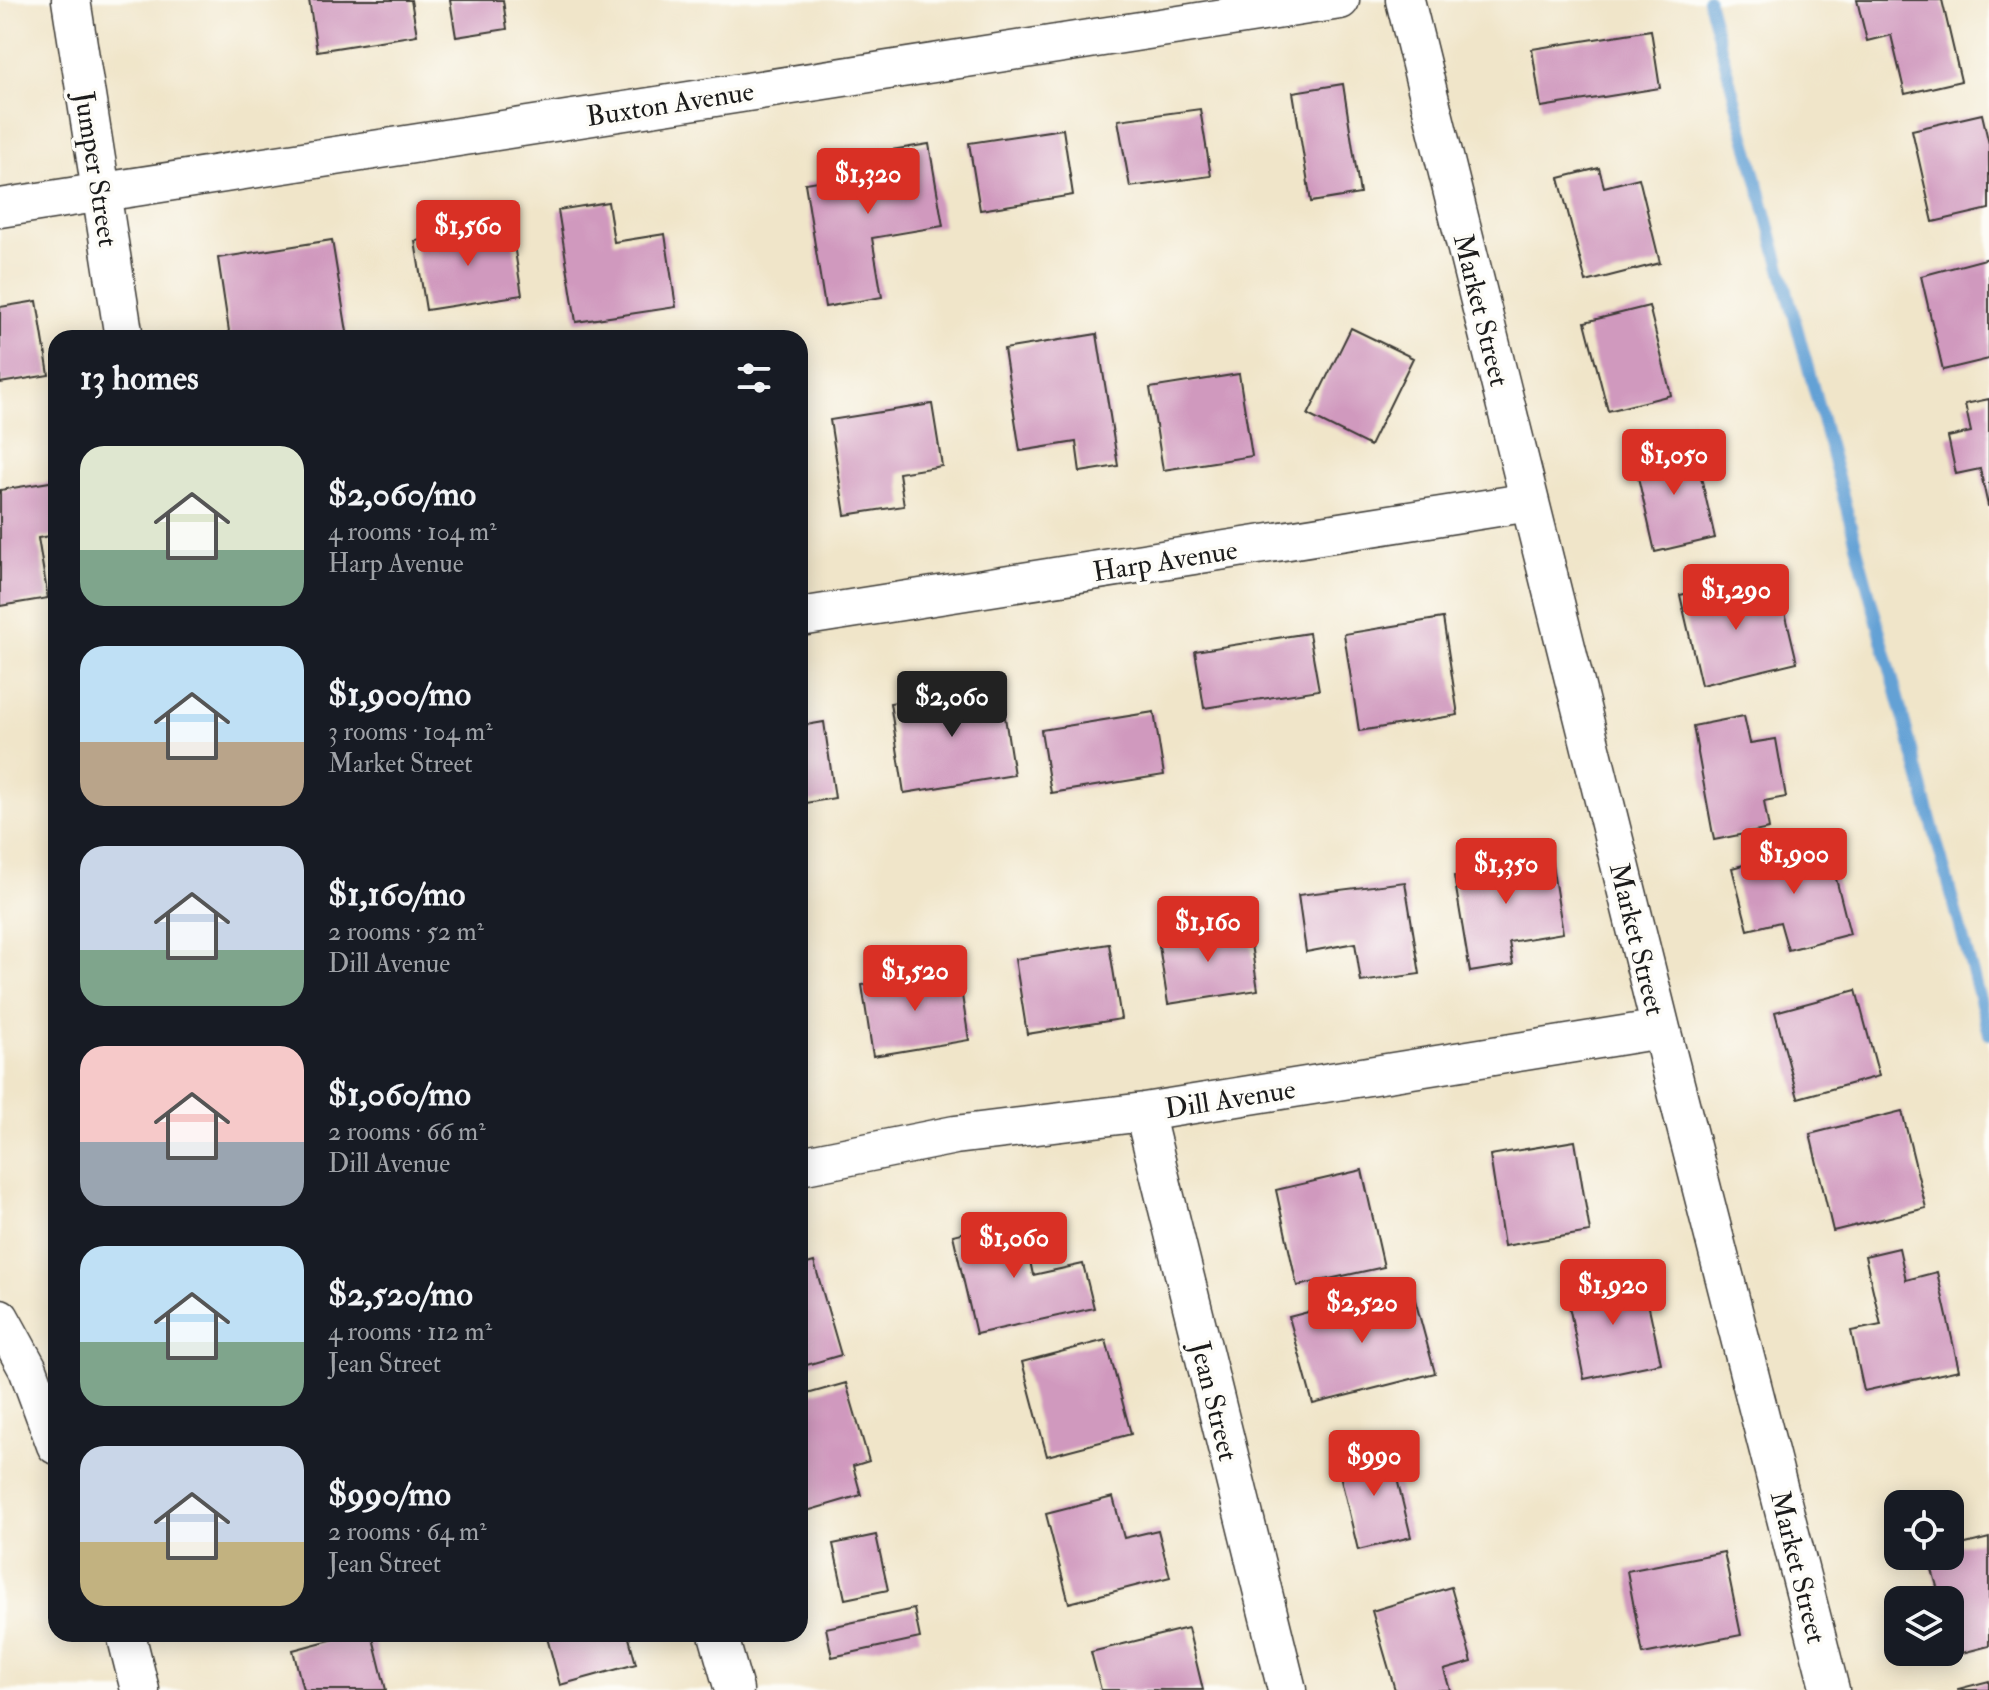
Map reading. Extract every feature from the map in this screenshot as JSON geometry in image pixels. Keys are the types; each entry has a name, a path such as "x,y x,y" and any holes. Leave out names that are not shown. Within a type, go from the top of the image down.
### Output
{"street":[{"name":"Jumper Street","path":"71,0 123,330"},
{"name":"Buxton Avenue","path":"0,208 1340,0"},
{"name":"Market Street","path":"1405,0 1661,1029 1830,1690"},
{"name":"Harp Avenue","path":"808,616 1530,502"},
{"name":"Dill Avenue","path":"808,1164 955,1135 1144,1112 1661,1029"},
{"name":"Jean Street","path":"1144,1112 1287,1690"},
{"path":"0,1318 28,1369 48,1423"},
{"path":"128,1642 140,1690"},
{"path":"720,1642 734,1690"}],"building":[{"path":"309,0 411,0 417,35 317,51"},
{"path":"450,0 503,0 507,29 456,37"},
{"path":"1857,0 1942,0 1961,81 1905,94 1891,35 1867,41"},
{"path":"1651,30 1660,88 1541,107 1532,49"},
{"path":"1343,84 1360,194 1311,202 1293,92"},
{"path":"1200,109 1211,176 1130,187 1118,120"},
{"path":"1982,114 1989,144 1989,209 1933,222 1912,130"},
{"path":"1063,129 1073,195 980,210 969,143"},
{"path":"929,144 943,226 872,238 882,297 825,307 805,183 832,179 829,160"},
{"path":"1599,168 1604,187 1639,178 1660,263 1586,282 1559,178"},
{"path":"608,202 614,242 665,234 676,307 576,322 558,210"},
{"path":"511,226 522,295 426,310 415,241"},
{"path":"332,240 347,330 229,330 218,258"},
{"path":"1989,258 1989,359 1943,370 1921,276"},
{"path":"37,301 48,375 0,383 0,307"},
{"path":"1649,306 1671,395 1608,411 1585,322"},
{"path":"1351,328 1413,358 1370,446 1308,415"},
{"path":"1097,334 1118,466 1080,472 1076,442 1020,451 1004,349"},
{"path":"1239,374 1252,456 1163,470 1150,388"},
{"path":"1989,399 1988,506 1980,469 1956,474 1948,437 1971,432 1965,404"},
{"path":"932,404 942,466 899,473 904,506 845,515 830,420"},
{"path":"1693,442 1715,538 1655,552 1633,455"},
{"path":"48,482 48,536 38,538 48,598 0,606 0,490"},
{"path":"1746,580 1750,602 1781,595 1797,662 1701,685 1680,595"},
{"path":"1443,618 1458,715 1359,731 1344,634"},
{"path":"1309,633 1319,690 1204,708 1195,651"},
{"path":"1000,685 1014,775 904,793 890,703"},
{"path":"1154,712 1164,775 1051,793 1041,730"},
{"path":"1744,716 1750,743 1776,739 1786,797 1764,801 1769,829 1714,840 1693,726"},
{"path":"824,722 835,798 808,803 808,725"},
{"path":"1827,843 1850,934 1788,950 1780,922 1748,930 1732,868"},
{"path":"1523,844 1524,861 1551,858 1563,933 1509,942 1513,965 1470,972 1454,876 1484,872 1482,852"},
{"path":"1405,882 1420,974 1361,982 1355,943 1306,952 1298,895"},
{"path":"1248,925 1258,990 1168,1004 1158,939"},
{"path":"1109,944 1121,1019 1027,1034 1015,959"},
{"path":"958,970 969,1040 873,1056 862,985"},
{"path":"1856,990 1879,1076 1798,1098 1775,1012"},
{"path":"1902,1111 1926,1208 1833,1231 1810,1134"},
{"path":"1575,1141 1590,1232 1504,1246 1490,1155"},
{"path":"1362,1170 1384,1267 1297,1286 1276,1190"},
{"path":"1021,1219 1033,1275 1083,1264 1094,1308 976,1334 953,1235"},
{"path":"1899,1248 1906,1280 1937,1272 1959,1370 1864,1391 1851,1331 1881,1325 1865,1256"},
{"path":"814,1262 841,1355 808,1365 808,1264"},
{"path":"1642,1275 1661,1363 1584,1379 1566,1291"},
{"path":"1411,1285 1435,1373 1313,1404 1289,1317"},
{"path":"1106,1340 1131,1434 1047,1456 1022,1362"},
{"path":"846,1383 869,1461 853,1466 861,1495 808,1511 808,1394"},
{"path":"1389,1445 1411,1537 1358,1550 1336,1458"},
{"path":"1113,1497 1124,1538 1158,1530 1170,1577 1069,1603 1046,1514"},
{"path":"876,1535 888,1590 845,1599 833,1544"},
{"path":"1989,1538 1989,1646 1964,1652 1964,1586 1937,1586 1932,1570 1964,1570 1964,1544"},
{"path":"1724,1552 1741,1635 1643,1654 1627,1571"},
{"path":"1451,1587 1472,1662 1444,1670 1450,1690 1395,1690 1372,1611"},
{"path":"914,1609 920,1638 832,1657 826,1628"},
{"path":"1188,1628 1203,1690 1101,1690 1091,1652"},
{"path":"323,1642 374,1642 386,1690 303,1690 293,1650"},
{"path":"548,1642 630,1642 636,1664 560,1685"},
{"path":"1989,1681 1989,1690 1958,1690 1958,1689"}],"waterway":[{"path":"1708,0 1989,1033"}]}
